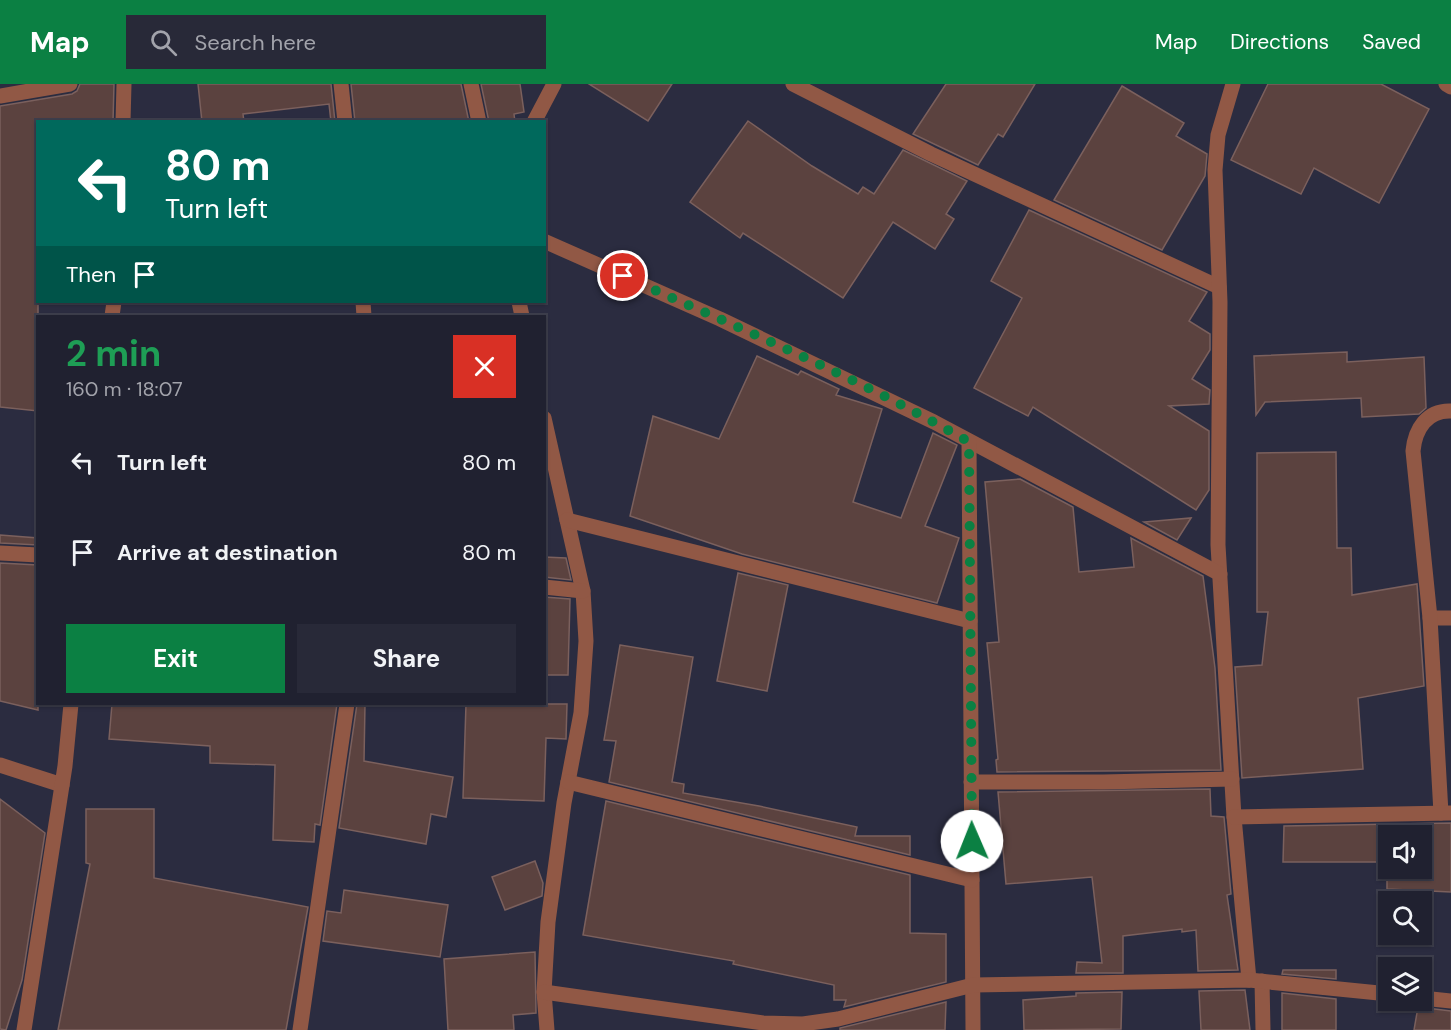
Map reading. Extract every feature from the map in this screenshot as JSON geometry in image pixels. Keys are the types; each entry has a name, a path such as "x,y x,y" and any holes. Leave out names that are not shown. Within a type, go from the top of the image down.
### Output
{"street":[{"path":"0,96 70,84"},
{"path":"123,120 124,84"},
{"path":"341,84 345,120"},
{"path":"471,84 479,120"},
{"path":"535,120 554,84"},
{"path":"793,84 931,154 1219,287"},
{"path":"1233,84 1218,135 1215,171 1219,287 1218,545 1234,817 1263,1030"},
{"path":"1446,84 1451,87"},
{"path":"546,242 761,339 934,422 1220,574"},
{"path":"1234,817 1446,813 1414,442 1417,432 1428,418 1435,413 1451,411"},
{"path":"546,427 583,591 586,641 581,713 568,782 548,922 544,992 547,1030"},
{"path":"969,442 973,1030"},
{"path":"567,520 970,621"},
{"path":"0,553 36,555"},
{"path":"546,587 583,591"},
{"path":"1430,618 1451,618"},
{"path":"24,1030 62,785 71,705"},
{"path":"300,1030 347,705"},
{"path":"0,765 62,785"},
{"path":"971,782 1232,779"},
{"path":"568,782 972,880"},
{"path":"544,992 803,1027 973,985 1256,980 1378,993"},
{"path":"1432,999 1451,1000"}],"building":[{"path":"80,84 114,84 113,120 36,120 36,303 38,303 38,315 36,315 36,411 0,407 0,106 72,94 77,91"},
{"path":"198,84 331,84 335,120 331,120 329,104 243,114 244,120 202,120"},
{"path":"351,84 461,84 469,120 355,120"},
{"path":"481,84 520,84 524,112 514,114 515,120 489,120"},
{"path":"589,84 672,84 648,121"},
{"path":"946,84 1035,84 1003,137 998,134 978,165 913,134"},
{"path":"1268,84 1381,84 1429,109 1379,203 1314,168 1301,194 1231,160"},
{"path":"1122,86 1184,123 1176,136 1207,154 1205,176 1162,250 1054,200"},
{"path":"748,121 812,166 858,194 863,187 874,194 903,150 967,181 946,214 954,219 935,249 893,222 843,298 743,233 740,238 690,202"},
{"path":"1029,210 1207,292 1189,321 1210,334 1210,350 1192,379 1210,390 1209,404 1169,406 1209,431 1209,490 1196,510 1033,407 1028,416 974,388 1022,298 991,281"},
{"path":"1347,352 1347,362 1424,357 1426,408 1419,414 1362,417 1361,398 1265,402 1256,415 1254,356"},
{"path":"757,356 798,375 801,371 839,389 836,395 882,409 853,502 901,518 933,433 957,445 925,526 959,538 937,603 742,554 630,516 653,416 719,439"},
{"path":"1336,452 1337,548 1351,548 1352,595 1417,584 1424,686 1358,698 1363,769 1242,778 1235,667 1262,665 1268,612 1257,612 1257,453"},
{"path":"1020,479 1073,507 1079,572 1134,567 1131,538 1203,576 1215,668 1221,770 997,772 996,760 998,759 987,643 999,642 985,482"},
{"path":"1191,518 1177,540 1144,522"},
{"path":"0,535 36,538 36,545 0,543"},
{"path":"546,557 566,558 571,580 546,577"},
{"path":"0,563 36,565 36,705 38,705 38,710 0,701"},
{"path":"738,573 788,585 767,691 717,681"},
{"path":"546,597 570,599 568,675 546,675"},
{"path":"620,645 693,657 672,782 684,784 683,793 759,806 857,827 855,836 910,836 910,855 609,782 616,741 604,740"},
{"path":"567,704 566,739 546,738 544,801 463,798 466,705"},
{"path":"112,705 337,705 320,825 315,824 314,842 273,840 275,765 210,763 210,746 109,739"},
{"path":"357,705 365,705 364,761 453,777 446,817 431,814 426,844 339,828"},
{"path":"1210,789 1211,816 1224,817 1231,894 1227,895 1238,970 1198,971 1196,930 1182,932 1182,929 1123,936 1123,973 1076,973 1077,962 1102,963 1092,877 1006,884 998,792"},
{"path":"0,799 45,833 22,980 6,1030 0,1029"},
{"path":"606,801 910,875 910,933 946,934 946,982 844,1007 846,1000 834,1000 834,985 733,964 734,961 583,935"},
{"path":"86,809 154,809 154,878 308,907 286,1030 58,1030 90,864 86,863"},
{"path":"1451,823 1451,892 1387,889 1387,879 1432,879 1432,825 1378,825 1378,862 1283,862 1284,826"},
{"path":"535,861 543,883 542,896 505,910 492,877"},
{"path":"344,890 448,905 440,957 323,941 327,911 341,913"},
{"path":"535,952 536,1013 513,1015 514,1030 448,1030 444,959"},
{"path":"1283,970 1336,970 1336,979 1282,974"},
{"path":"1245,990 1250,1030 1201,1030 1199,991"},
{"path":"1122,992 1121,1029 1024,1030 1023,1000 1076,996 1076,993"},
{"path":"1282,993 1336,999 1336,1030 1282,1030"},
{"path":"946,1002 945,1030 840,1030 840,1028"},
{"path":"1432,1009 1451,1011 1451,1030 1414,1030 1417,1011 1432,1011"}],"route":[{"path":"623,276 823,368 934,422 969,442 972,841"}]}
